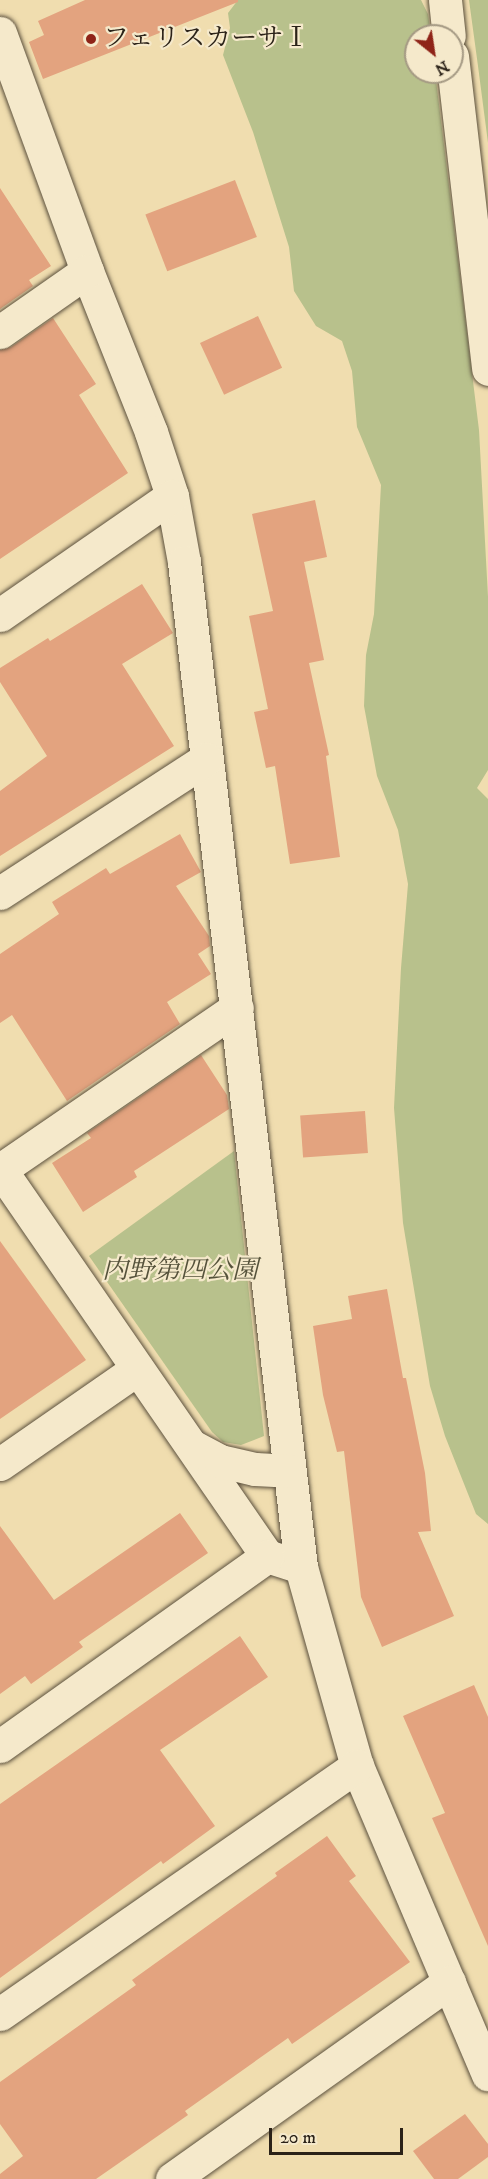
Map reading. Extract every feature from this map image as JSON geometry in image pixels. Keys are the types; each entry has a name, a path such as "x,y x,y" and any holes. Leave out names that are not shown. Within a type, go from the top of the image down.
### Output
{"street":[{"path":"445,0 448,24"},
{"path":"0,36 87,271 151,432 172,496 184,562 301,1567 357,1766 488,2074"},
{"path":"455,84 488,369"},
{"path":"0,332 87,271"},
{"path":"0,615 172,496"},
{"path":"0,893 206,759"},
{"path":"237,1008 0,1170 267,1556 301,1567"},
{"path":"0,1464 137,1369"},
{"path":"192,1446 220,1461 255,1469 289,1471"},
{"path":"0,1746 267,1556"},
{"path":"0,2014 357,1766"},
{"path":"172,2179 449,1982"}],"green space":[{"path":"238,0 421,0 428,14 429,24 404,24 404,84 436,84 479,430 488,597 488,770 477,788 488,799 488,1524 476,1514 445,1436 430,1386 403,1223 394,1108 408,884 398,830 377,776 364,706 366,655 374,614 381,485 357,427 352,371 342,341 316,326 294,291 289,247 253,132 223,55 230,28 228,13"},
{"path":"469,0 488,0 488,143 478,66"},
{"name":"内野第四公園","path":"234,1151 264,1436 241,1445 223,1442 212,1432 89,1256"}],"building":[{"name":"フェリスカーサⅠ","path":"85,0 238,0 238,2 43,79 29,42 44,35 38,21"},
{"path":"235,180 257,237 167,271 145,214"},
{"path":"0,188 51,266 29,280 33,286 0,309"},
{"path":"258,316 282,368 224,395 200,343"},
{"path":"53,318 96,384 79,395 128,473 0,559 0,350 11,347"},
{"path":"315,500 327,557 304,562 324,660 309,663 329,755 326,756 340,857 290,864 275,766 266,768 254,712 268,709 249,616 273,611 252,514"},
{"path":"142,584 173,633 122,664 174,746 0,856 0,791 47,756 0,682 0,668 48,638 50,641"},
{"path":"180,834 201,872 176,886 209,936 210,946 198,954 211,974 167,1002 180,1024 67,1101 12,1015 0,1023 0,954 59,914 52,902 106,868 110,874"},
{"path":"201,1055 227,1095 229,1109 134,1171 137,1177 83,1212 52,1163 91,1138 87,1133"},
{"path":"365,1111 368,1153 303,1157 300,1116"},
{"path":"0,1241 86,1360 0,1419"},
{"path":"387,1289 403,1378 406,1378 425,1473 431,1531 418,1532 454,1616 382,1647 361,1597 344,1451 337,1452 323,1395 313,1326 352,1319 348,1296"},
{"path":"180,1513 208,1553 79,1642 83,1647 31,1684 25,1676 0,1694 0,1526 54,1600"},
{"path":"240,1636 268,1677 160,1750 215,1826 163,1864 161,1861 0,1978 0,1804"},
{"path":"474,1685 488,1717 488,1946 432,1818 445,1813 403,1716"},
{"path":"327,1836 356,1876 349,1881 410,1962 292,2044 288,2038 185,2111 188,2115 96,2179 0,2179 0,2174 23,2156 0,2124 0,2082 136,1985 132,1980 277,1876 275,1873"},
{"path":"465,2114 488,2144 488,2157 458,2179 434,2179 413,2151"}],"place":[{"name":"フェリスカーサⅠ","path":"91,39"}]}
